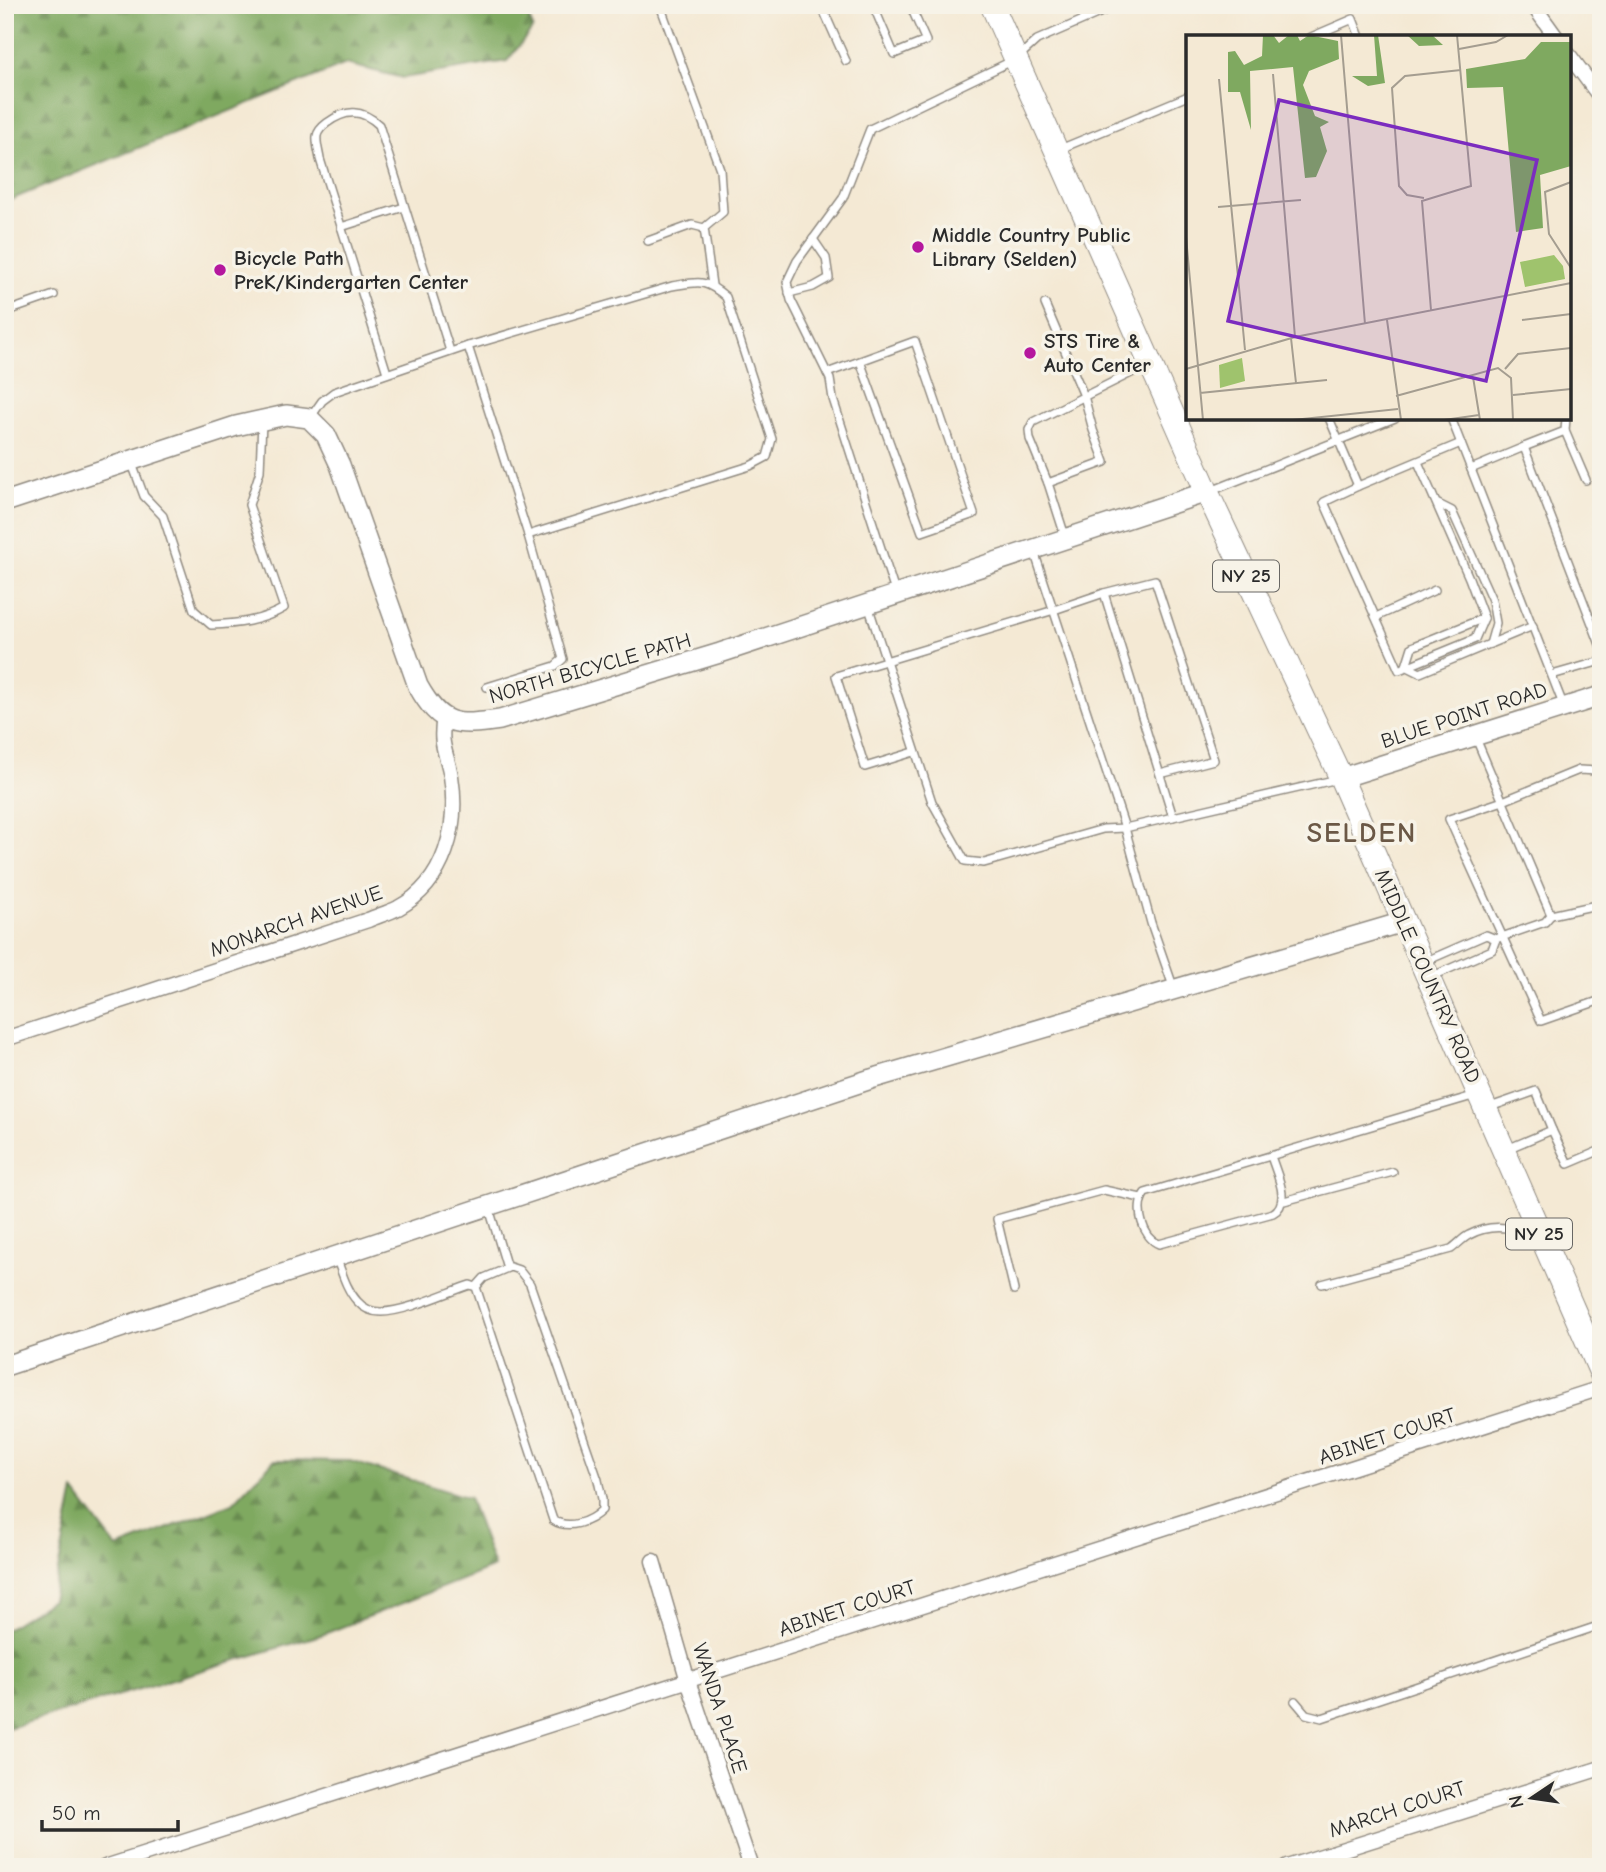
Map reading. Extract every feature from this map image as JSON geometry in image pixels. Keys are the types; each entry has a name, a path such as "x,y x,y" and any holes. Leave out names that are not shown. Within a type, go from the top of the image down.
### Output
{"main road":[{"name":"MIDDLE COUNTRY ROAD","path":"992,5 1207,492 1341,778 1601,1373"}],"street":[{"path":"1533,5 1555,35"},
{"path":"1571,58 1601,98"},
{"path":"5,502 236,426 286,415 309,418 326,435 340,466 418,685 430,707 444,718"},
{"name":"NORTH BICYCLE PATH","path":"444,718 466,725 500,720 720,653 1207,492"},
{"name":"BLUE POINT ROAD","path":"1341,778 1601,696"},
{"name":"MONARCH AVENUE","path":"5,1039 355,925 399,907 424,888 442,865 450,836 454,810 450,775 440,737 444,718"},
{"path":"5,1366 871,1079 1404,922"},
{"name":"ABINET COURT","path":"105,1867 1601,1388"},
{"name":"WANDA PLACE","path":"653,1561 688,1681 751,1867"},
{"name":"MARCH COURT","path":"1287,1867 1601,1768"}],"lane":[{"path":"660,5 720,169 723,212 704,228"},
{"path":"821,5 846,61"},
{"path":"873,5 894,54 926,41 910,5"},
{"path":"896,596 827,373 789,293 787,282 797,261 843,198 870,129 1016,59 1037,40 1104,11"},
{"path":"1316,35 1353,19 1359,35"},
{"path":"1057,150 1186,97"},
{"path":"387,373 320,159 317,135 322,127 336,116 352,111 360,112 379,125 450,351"},
{"path":"341,227 404,207"},
{"path":"648,241 692,225 704,228"},
{"path":"704,228 712,285"},
{"path":"789,293 813,287 829,278 826,258 813,239"},
{"path":"309,418 322,401 334,393 450,351 672,286 701,282 712,285 726,298 772,439 767,457 750,466 528,535"},
{"path":"5,312 54,295"},
{"path":"1045,304 1084,396 1105,462 1048,483"},
{"path":"827,373 860,361 915,341 974,514 922,532 860,361"},
{"path":"468,346 528,535 563,659 555,666 486,687"},
{"path":"1067,540 1029,430 1033,422 1040,417 1150,364"},
{"path":"131,461 144,496 163,516 194,610 211,625 236,624 272,615 284,608 249,505 260,471 262,420"},
{"path":"1330,420 1357,486"},
{"path":"1207,492 1389,420"},
{"path":"1452,420 1564,707"},
{"path":"1566,420 1565,430 1586,480"},
{"path":"1471,469 1565,430"},
{"path":"1461,443 1324,502 1402,668 1420,673 1533,626"},
{"path":"1524,447 1601,647"},
{"path":"1402,668 1475,639 1484,618 1418,462"},
{"path":"1437,503 1452,511 1492,600 1496,624 1490,644"},
{"path":"1034,551 1125,828 1174,990"},
{"path":"914,752 865,767 836,676 1104,593 1155,580 1214,760 1160,774"},
{"path":"1376,617 1435,590"},
{"path":"1104,593 1173,817"},
{"path":"868,605 932,802 965,861 984,863 1103,829 1125,828 1341,778"},
{"path":"1402,668 1412,648 1484,618"},
{"path":"1552,675 1601,661"},
{"path":"1475,735 1550,915"},
{"path":"1601,777 1598,771 1578,770 1503,801 1449,819 1500,938 1541,1021 1601,1000"},
{"path":"1425,970 1486,935 1500,938 1545,922 1550,915 1601,904"},
{"path":"1425,970 1492,950 1500,938"},
{"path":"1271,1156 1284,1201 1280,1209 1159,1244 1147,1236 1139,1208 1141,1198 1145,1194 1271,1156 1483,1101 1536,1091 1568,1164 1601,1150"},
{"path":"1503,1150 1552,1130"},
{"path":"1284,1201 1393,1172"},
{"path":"1014,1290 997,1219 1104,1190 1141,1198"},
{"path":"488,1206 507,1268"},
{"path":"1322,1284 1451,1249 1468,1235 1494,1227 1507,1227 1524,1232 1543,1242"},
{"path":"335,1256 349,1290 368,1310 395,1310 470,1285 477,1287"},
{"path":"507,1268 519,1270 530,1284 598,1479 602,1510 596,1516 569,1525 553,1520 477,1287 484,1278 507,1268"},
{"path":"1295,1701 1306,1714 1322,1718 1601,1625"}],"green space":[{"path":"5,5 524,5 533,28 507,61 403,78 346,64 5,202"},
{"path":"274,1460 350,1461 469,1498 494,1567 324,1634 5,1729 5,1630 52,1600 74,1491 117,1548 233,1503"}],"place":[{"name":"Middle Country Public Library (Selden)","path":"918,247"},
{"name":"Bicycle Path PreK/Kindergarten Center","path":"220,270"},
{"name":"STS Tire & Auto Center","path":"1030,353"}],"district":[{"name":"SELDEN","path":"1362,833"}]}
